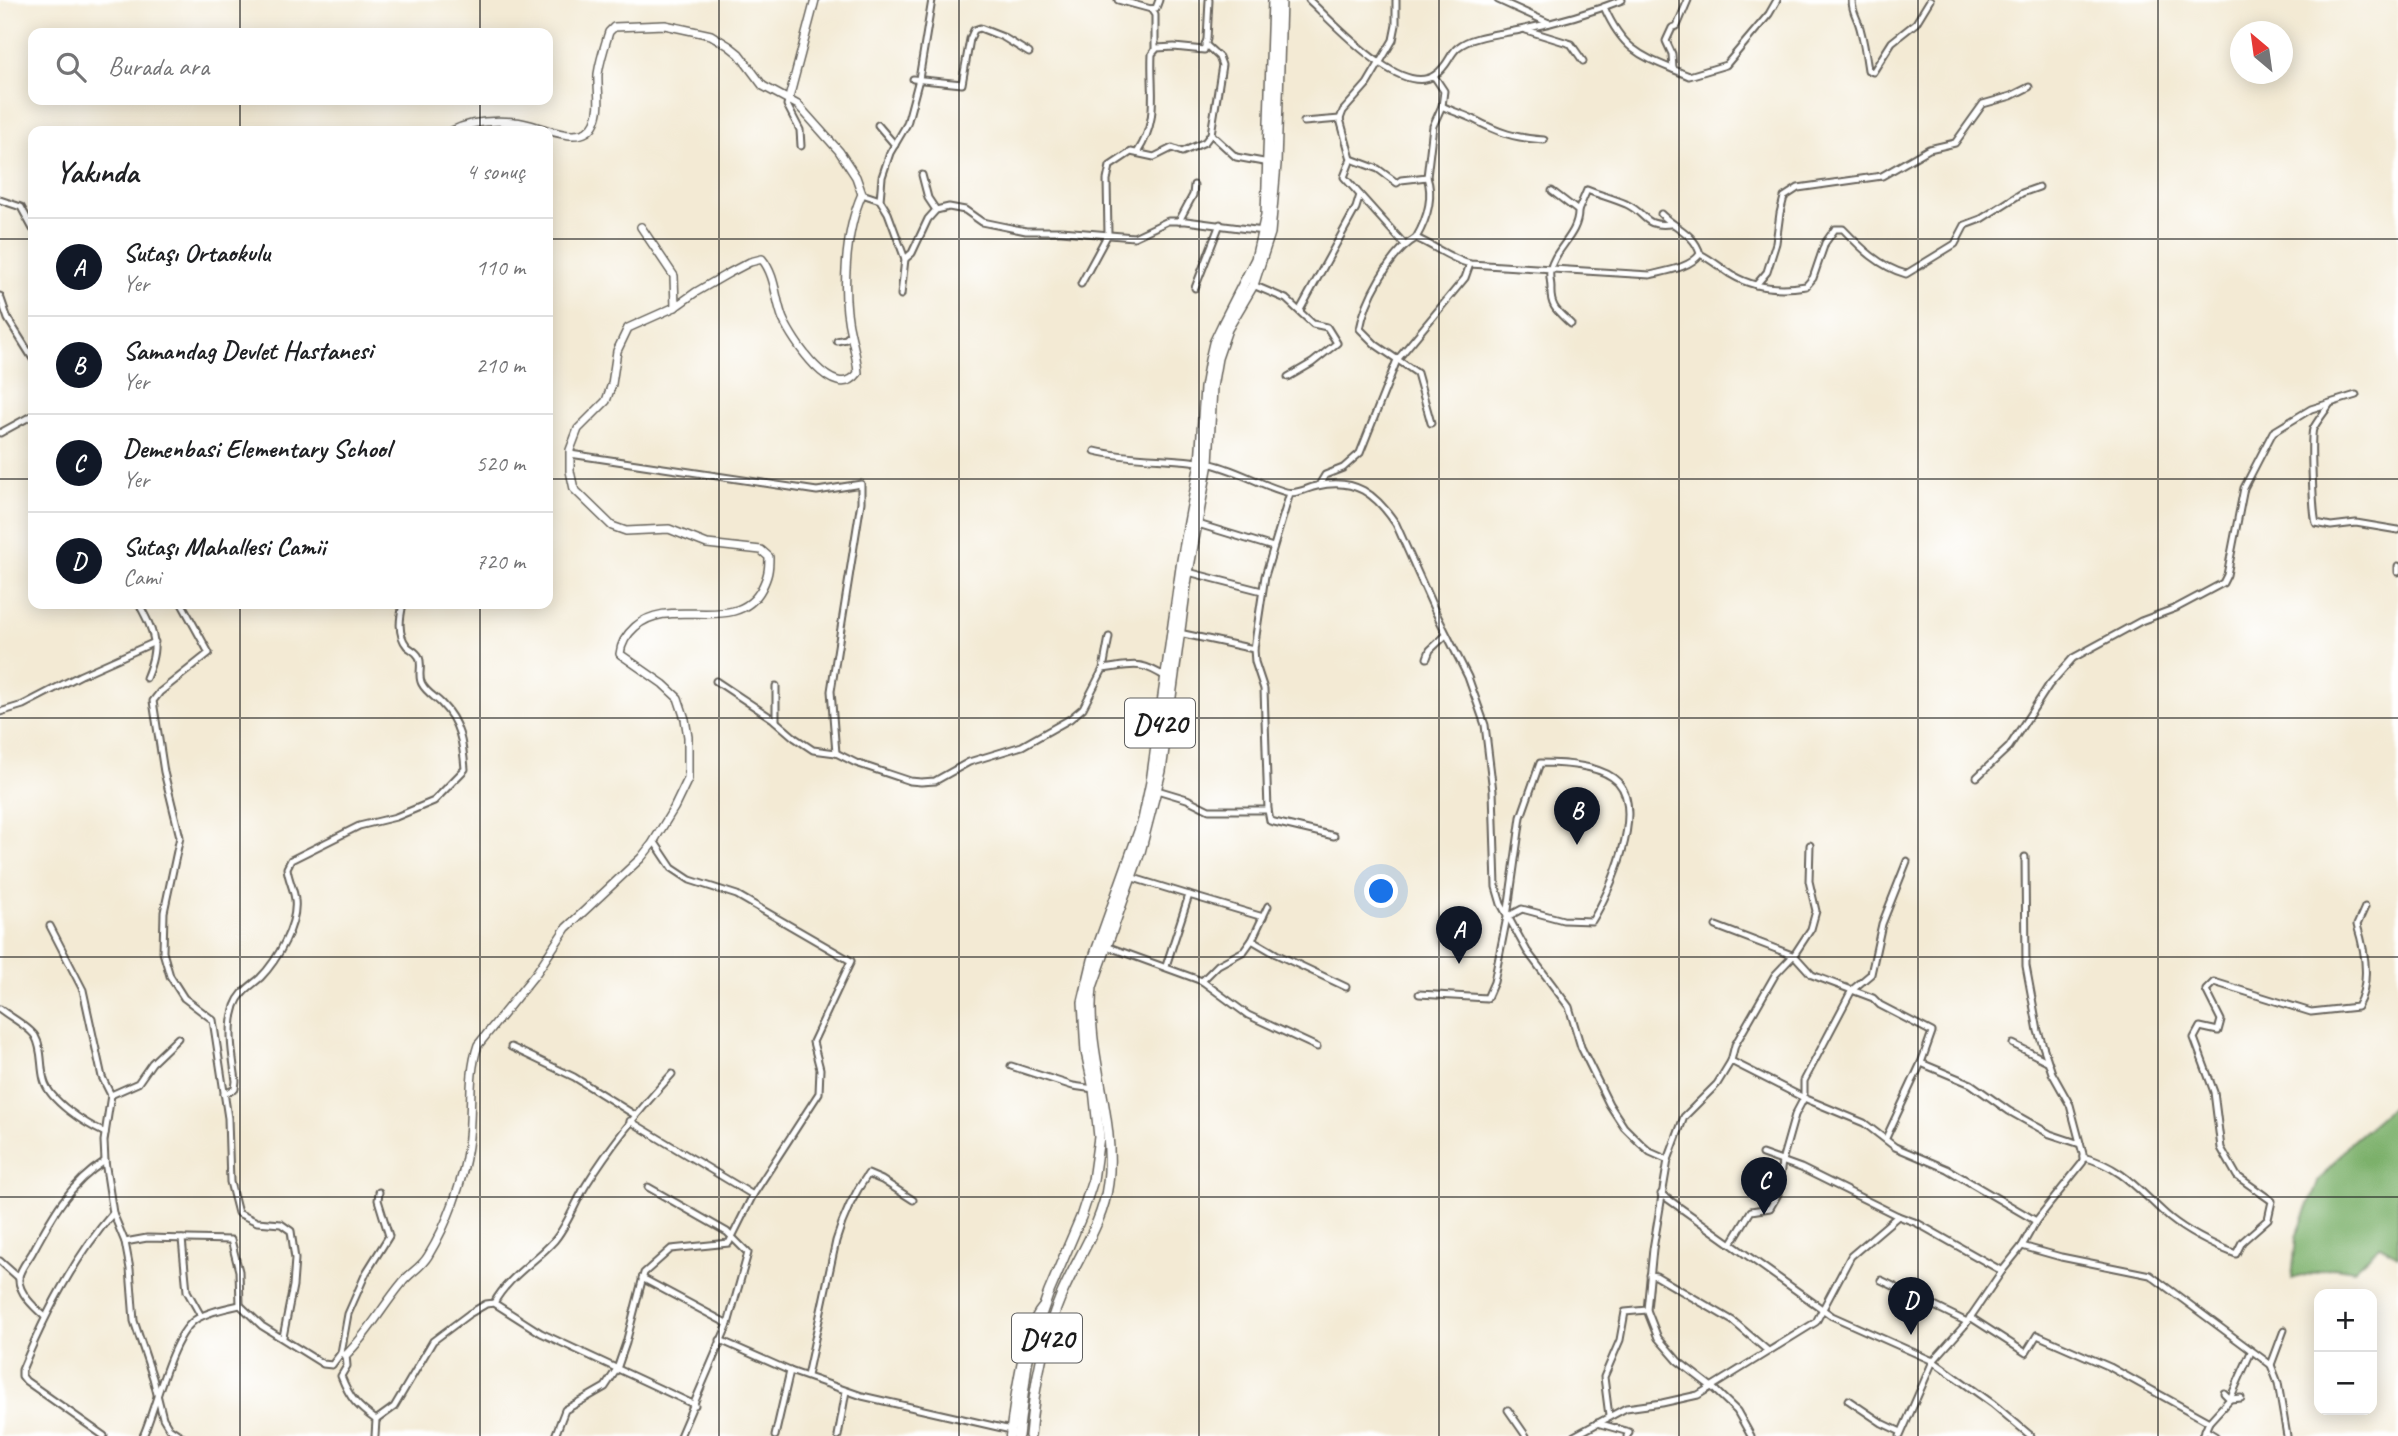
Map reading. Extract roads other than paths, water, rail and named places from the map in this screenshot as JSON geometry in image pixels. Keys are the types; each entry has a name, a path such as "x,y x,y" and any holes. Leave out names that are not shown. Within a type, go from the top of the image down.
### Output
{"highway":[{"name":"D420","path":"1272,164 1273,0"},
{"name":"D420","path":"1030,1436 1037,1372 1059,1299 1100,1215 1107,1184 1110,1158 1108,1132 1089,1008 1091,987 1157,790 1188,572 1198,524 1217,358 1227,329 1252,285 1266,232 1281,0"},
{"name":"D420","path":"1013,1434 1027,1363 1044,1306 1093,1180 1099,1137 1083,1023 1086,983 1143,820 1167,678 1182,560 1204,463 1205,388 1214,343 1266,232"}],"street":[{"path":"801,146 800,130 787,105 815,0"},
{"path":"901,295 905,259 888,213 880,200 882,177 907,124 932,0"},
{"path":"1118,0 1151,9 1156,8 1159,0"},
{"path":"1155,50 1174,47 1204,50 1209,0"},
{"path":"1309,0 1380,65 1415,79 1425,80 1442,69 1451,53 1461,43 1550,23 1622,0"},
{"path":"1396,0 1393,40 1380,65 1343,110 1340,119 1351,159 1344,177 1405,245"},
{"path":"1498,0 1550,23"},
{"path":"1673,69 1672,54 1666,41 1672,28 1677,26 1688,0"},
{"path":"1604,7 1611,24 1630,49 1689,76 1726,65 1769,14 1777,0"},
{"path":"1852,0 1852,12 1860,24 1870,72 1873,72 1892,41 1916,23 1930,0"},
{"path":"1136,153 1151,126 1155,15 1151,9"},
{"path":"125,1242 147,1238 231,1240 240,1271 240,1305 262,1326 323,1364 332,1365 371,1327 403,1281 423,1263 445,1220 465,1163 469,1143 473,1059 478,1045 537,972 566,928 641,858 674,808 688,779 685,719 678,698 620,654 621,644 645,618 661,613 713,614 732,612 748,605 758,596 770,573 769,557 761,550 707,544 669,529 626,531 611,526 574,489 570,454 578,429 606,401 612,384 617,351 628,328 675,307 750,262 762,259 770,269 784,320 805,356 832,380 845,382 858,373 847,298 847,252 856,207 862,194 856,177 839,151 798,105 764,86 739,54 711,35 665,26 617,26 609,32 598,73 599,112 593,127 583,135 573,136 553,131"},
{"path":"916,79 962,85 970,39 974,30 980,28 1003,37 1029,53"},
{"path":"1523,30 1571,44 1583,61"},
{"path":"1081,284 1108,234 1107,180 1110,166 1131,152 1154,157 1172,148 1182,152 1205,142 1210,134 1222,65 1219,57 1205,44"},
{"path":"1431,423 1417,373 1376,345 1360,329 1362,315 1381,276 1405,245 1416,238 1425,223 1431,190 1427,177 1433,126 1442,106 1444,91 1434,76"},
{"path":"1756,285 1767,272 1784,197 1798,188 1882,176 1929,149 1955,143 1983,104 2011,96 2029,86"},
{"path":"1442,106 1504,134 1544,140"},
{"path":"1304,122 1340,119"},
{"path":"468,126 485,121 519,122 534,126"},
{"path":"878,125 895,145"},
{"path":"1210,134 1236,157 1272,164"},
{"path":"1351,159 1378,169 1397,183 1401,180 1427,177"},
{"path":"922,175 928,198 936,210"},
{"path":"1179,221 1193,195 1194,185"},
{"path":"1661,214 1671,225 1693,238 1700,254 1715,261 1730,274 1756,285 1784,290 1806,286 1813,278 1825,243 1835,229 1843,229 1860,248 1891,270 1906,274 1955,244 1965,225 1980,219 2022,193 2039,187"},
{"path":"1571,324 1558,312 1549,298 1550,270 1571,234 1587,190 1626,204 1647,222 1659,226 1671,225"},
{"path":"1552,191 1578,211"},
{"path":"862,194 880,200"},
{"path":"1300,310 1356,208 1360,195"},
{"path":"0,200 21,207 28,220"},
{"path":"905,259 912,253 928,219 936,210 949,207 965,209 982,222 1026,231 1134,237 1168,221 1179,221 1220,224 1266,232"},
{"path":"1195,288 1220,224"},
{"path":"641,227 674,276 675,307"},
{"path":"1416,238 1455,261 1550,270 1650,275 1673,270 1700,254"},
{"path":"1319,485 1325,475 1343,468 1360,453 1397,359 1460,283 1470,264"},
{"path":"1252,285 1286,299 1313,324 1327,327 1337,343 1320,358 1287,377"},
{"path":"0,296 8,318 28,351"},
{"path":"837,341 846,340 851,334"},
{"path":"1977,777 2009,747 2049,685 2073,658 2141,621 2176,608 2223,583 2227,575 2244,488 2273,432 2311,409 2356,396"},
{"path":"2330,405 2313,429 2311,454 2316,523 2331,526 2356,523 2398,530"},
{"path":"0,433 28,418"},
{"path":"1095,451 1138,460 1204,463 1290,494 1319,485 1350,484 1365,491 1387,510 1468,677 1485,725 1493,791 1496,887 1507,917 1527,951 1569,1007 1581,1047 1609,1104 1641,1144 1650,1152 1668,1160"},
{"path":"570,454 817,491 861,484 861,502 831,691 836,753"},
{"path":"1138,460 1145,467"},
{"path":"1290,494 1262,591 1254,649 1255,662 1264,689 1268,810 1270,821 1334,836"},
{"path":"1198,524 1273,547"},
{"path":"2398,566 2398,572"},
{"path":"1188,572 1262,591"},
{"path":"142,609 153,630 155,642 154,660 146,678"},
{"path":"185,609 209,653 160,692 153,701 164,772 180,837 164,912 163,952 170,976 184,998 213,1020 224,1094 230,1182 238,1213 257,1222 281,1224 291,1231 295,1259 293,1286 283,1337"},
{"path":"224,1094 234,1089 236,1082 231,1035 235,1005 241,993 272,965 288,933 293,916 295,900 287,868 291,860 359,826 396,817 434,801 465,769 463,744 458,727 450,712 423,686 418,654 406,645 400,632 402,609"},
{"path":"1180,633 1254,649"},
{"path":"1427,658 1430,650 1447,635"},
{"path":"716,681 813,750 836,753 856,763 910,781 935,780 969,762 1022,746 1070,719 1083,708 1103,669 1109,637"},
{"path":"0,712 23,705 155,642"},
{"path":"1103,669 1141,664 1167,678"},
{"path":"776,686 776,722"},
{"path":"1419,995 1487,998 1494,982 1507,917 1521,817 1540,763 1595,769 1618,782 1628,802 1625,844 1607,897 1592,921 1563,920 1522,909 1507,917"},
{"path":"1157,790 1187,799 1209,810 1268,810"},
{"path":"555,1436 565,1410 605,1387 617,1369 644,1273 671,1249 729,1243 753,1195 819,1093 820,1069 813,1042 851,961 737,895 690,880 672,868 654,841"},
{"path":"1751,1436 1737,1410 1678,1361 1658,1338 1647,1310 1650,1275 1668,1160 1684,1117 1717,1084 1731,1062 1735,1045 1775,975 1811,929 1816,911 1810,880 1810,845"},
{"path":"1848,1400 1901,1434 1933,1361 1968,1319 2022,1246 2036,1221 2082,1162 2070,1105 2047,1061 2038,1031 2026,966 2025,857"},
{"path":"1731,1244 1751,1211 1770,1208 1778,1194 1782,1161 1794,1115 1804,1098 1804,1081 1852,989 1871,974 1882,923 1907,861"},
{"path":"1130,877 1263,917"},
{"path":"1166,966 1189,895"},
{"path":"1202,981 1218,965 1244,951 1268,906"},
{"path":"2232,1262 2242,1242 2268,1219 2272,1201 2237,1176 2221,1148 2214,1092 2194,1038 2200,1027 2218,1031 2221,1020 2206,990 2214,982 2311,1012 2357,1007 2363,991 2365,950 2357,925 2365,907"},
{"path":"50,926 83,990 102,1077 111,1095 105,1133 105,1161 113,1213 125,1242 130,1269 134,1321 165,1423 181,1436"},
{"path":"1716,926 1793,955 1812,975 1873,998 1880,1005 1931,1032 1896,1122 1886,1138"},
{"path":"1252,940 1346,987"},
{"path":"1106,946 1202,981 1248,1015 1317,1047"},
{"path":"0,1009 34,1034 40,1048 43,1079 48,1090 84,1124 105,1133"},
{"path":"111,1095 138,1083 152,1063 178,1038"},
{"path":"2013,1044 2047,1061"},
{"path":"511,1048 574,1077 635,1115"},
{"path":"1731,1062 1804,1098 1864,1123 1895,1147 1947,1169 2036,1221"},
{"path":"1921,1063 1970,1084 2009,1111 2050,1134 2080,1144"},
{"path":"1011,1066 1073,1086 1094,1089"},
{"path":"494,1303 515,1276 555,1240 585,1186 630,1121 672,1074"},
{"path":"630,1121 753,1195"},
{"path":"1762,1154 1917,1223 2001,1271"},
{"path":"2083,1157 2102,1162 2122,1173 2172,1219 2202,1238 2236,1254"},
{"path":"19,1278 53,1214 85,1174 105,1161"},
{"path":"807,1376 829,1266 841,1224 857,1190 868,1174 913,1200"},
{"path":"648,1187 732,1236 748,1253 729,1324 680,1436"},
{"path":"376,1420 355,1405 341,1376 347,1366 343,1354 348,1314 366,1273 388,1236 378,1200 379,1192"},
{"path":"1661,1194 1832,1316 1933,1361 1993,1404 2031,1436"},
{"path":"104,1436 22,1376 22,1370 45,1317 85,1247 113,1213"},
{"path":"1574,1436 1626,1408 1699,1395 1816,1322 1851,1256 1898,1216"},
{"path":"182,1239 187,1291 201,1317"},
{"path":"2022,1246 2061,1257 2150,1275 2271,1365 2278,1383 2287,1436"},
{"path":"0,1261 19,1278 29,1301 45,1317"},
{"path":"1650,1275 1718,1311 1768,1351"},
{"path":"642,1278 729,1324"},
{"path":"1881,1280 1968,1319 2026,1353 2036,1335 2084,1354 2209,1422"},
{"path":"376,1420 394,1407 433,1342 469,1314 486,1304 494,1303 541,1333 695,1405"},
{"path":"143,1436 160,1386 182,1335 195,1319 240,1305"},
{"path":"1609,1416 1604,1377 1620,1340 1625,1312 1647,1310"},
{"path":"2271,1365 2284,1331"},
{"path":"720,1340 790,1371 846,1391 899,1406 937,1412 1013,1434"},
{"path":"2214,1436 2204,1433 2209,1422 2230,1399 2251,1352"},
{"path":"775,1436 790,1371"},
{"path":"838,1436 846,1391"},
{"path":"2224,1393 2230,1399"},
{"path":"2230,1399 2241,1398"},
{"path":"1508,1410 1526,1436"},
{"path":"375,1436 376,1420"},
{"path":"1597,1423 1629,1432 1627,1436"}],"place":[{"name":"Samandag Devlet Hastanesi","path":"1577,845"},
{"name":"Sutaşı Ortaokulu","path":"1459,964"},
{"name":"Demenbasi Elementary School","path":"1764,1215"},
{"name":"Sutaşı Mahallesi Camii","path":"1911,1335"}]}
